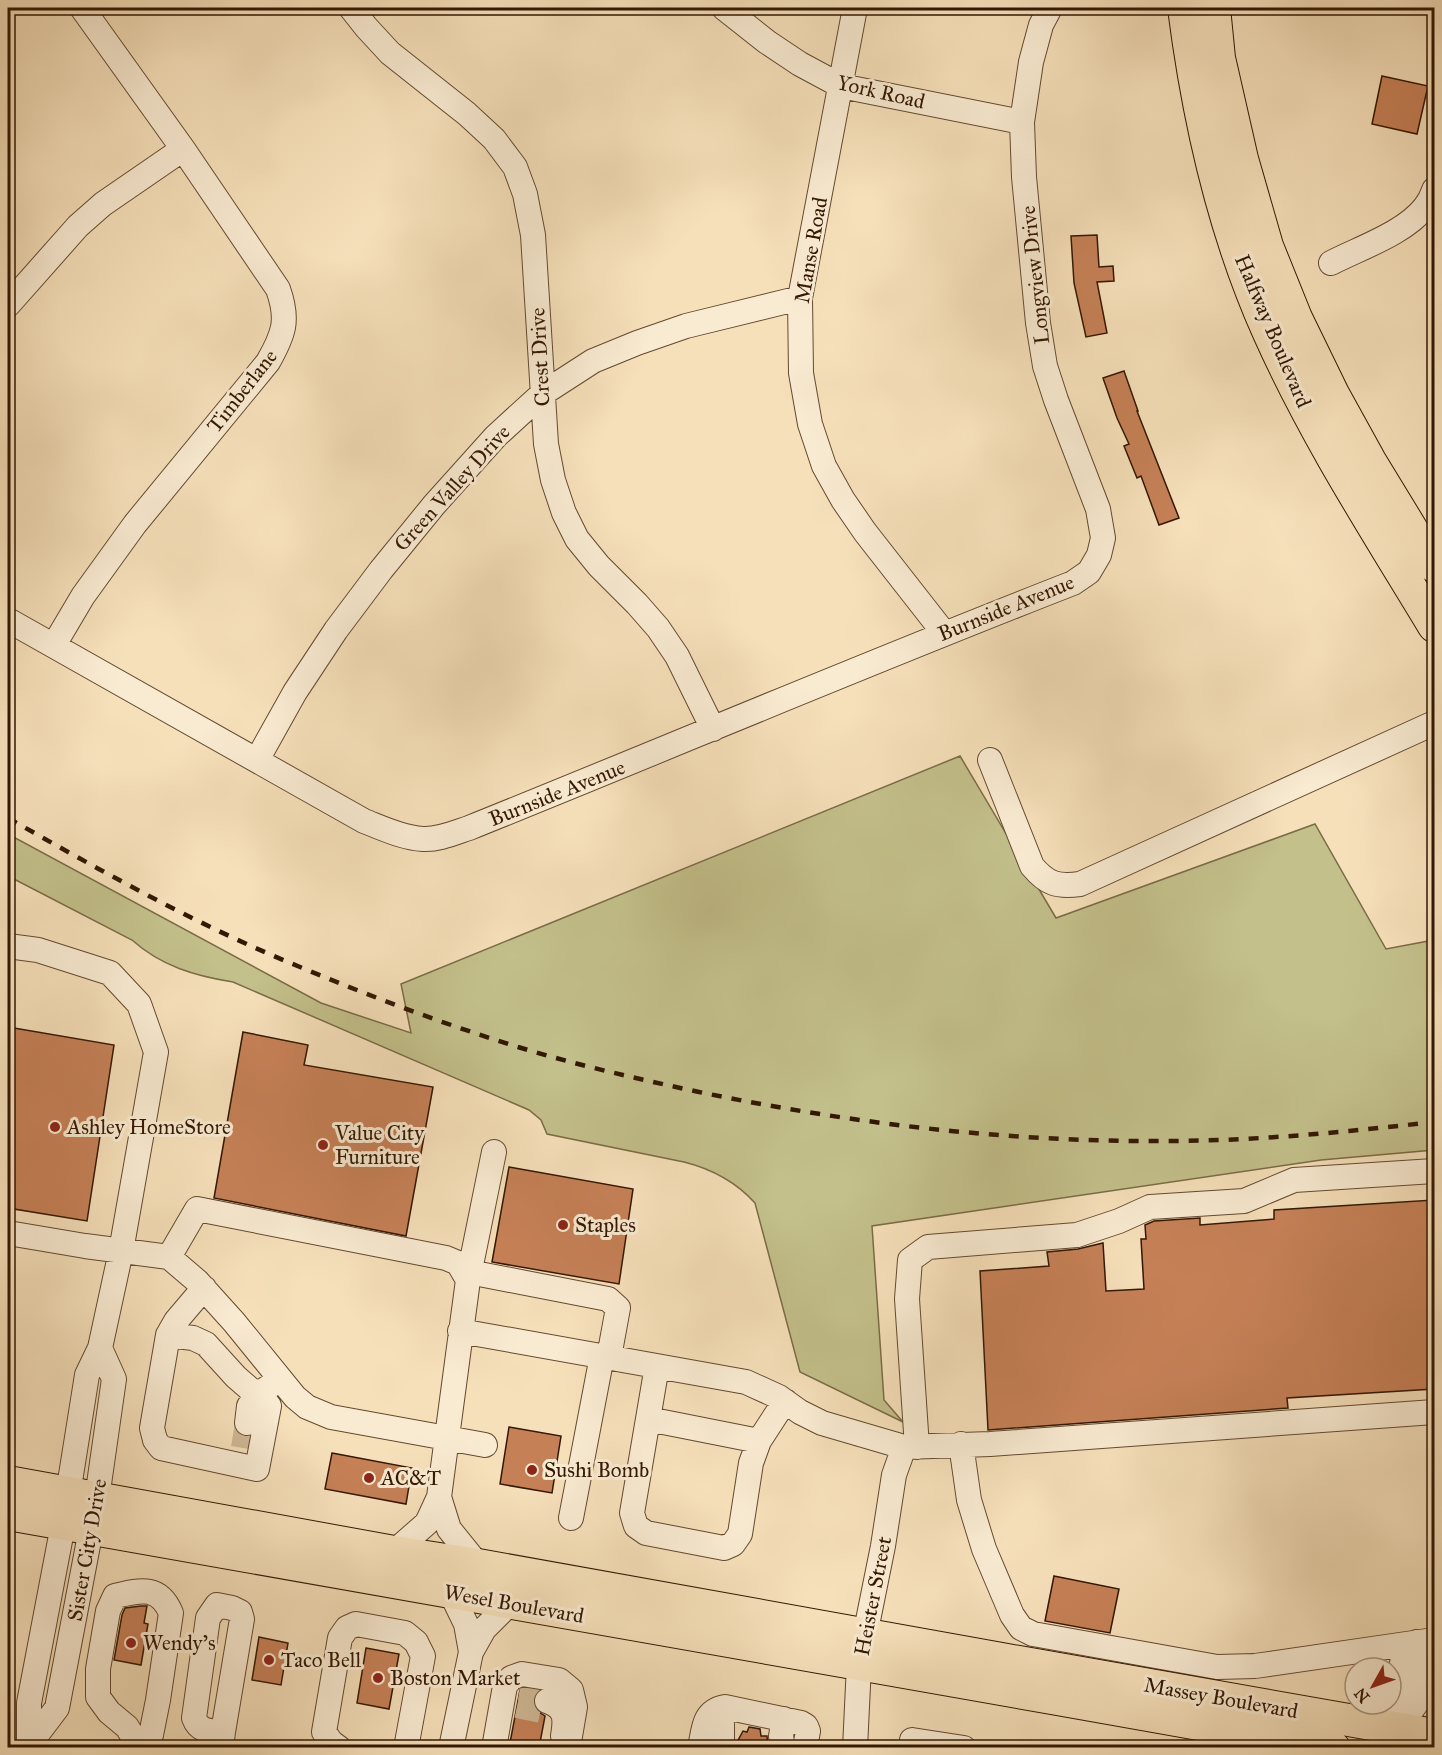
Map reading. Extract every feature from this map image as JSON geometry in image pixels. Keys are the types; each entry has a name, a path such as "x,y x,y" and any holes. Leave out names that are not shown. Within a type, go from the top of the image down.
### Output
{"main road":[{"name":"Halfway Boulevard","path":"1184,8 1191,66 1214,170 1241,262 1268,332 1307,412 1344,478 1434,626"},
{"name":"Halfway Boulevard","path":"1214,8 1219,58 1242,159 1267,246 1296,318 1333,394 1434,566"},
{"name":"Wesel Boulevard","path":"8,1482 1007,1660"},
{"name":"Wesel Boulevard","path":"8,1515 1022,1692"},
{"name":"Massey Boulevard","path":"1007,1660 1396,1738 1434,1735"},
{"name":"Massey Boulevard","path":"1022,1692 1334,1748"}],"street":[{"name":"Timberlane","path":"54,645 83,596 135,524 268,362 281,339 285,320 278,289 183,149 82,8"},
{"name":"Crest Drive","path":"351,8 390,52 467,114 494,139 515,167 525,195 533,235 546,444 553,480 564,513 578,539 599,566 658,628 677,656 713,729"},
{"name":"York Road","path":"724,8 767,42 800,64 840,86 1022,122"},
{"name":"Manse Road","path":"855,8 800,298 801,373 810,424 824,466 843,500 865,532 944,633"},
{"name":"Longview Drive","path":"1050,8 1041,25 1031,62 1022,122 1024,177 1038,323 1045,366 1098,509 1103,538"},
{"path":"8,305 78,226 103,204 183,149"},
{"path":"1331,263 1414,219 1434,190"},
{"name":"Green Valley Drive","path":"257,760 295,692 336,630 381,570 434,505 496,436 542,394 593,361 637,343 686,326 800,298"},
{"name":"Burnside Avenue","path":"8,620 364,821 423,840 443,837 469,828 944,633 1073,583 1089,572 1099,555 1103,538"},
{"path":"990,760 1032,866 1049,882 1064,886 1080,884 1434,723"},
{"name":"Sister City Drive","path":"8,946 38,950 110,973 139,1005 156,1052 121,1251 100,1348 87,1375 83,1495 77,1527 29,1703 27,1745"},
{"path":"394,1552 427,1523 439,1497 468,1276 494,1152"},
{"path":"911,1447 907,1299 910,1260 928,1247 1077,1235 1119,1221 1150,1207 1244,1201 1294,1180 1434,1171"},
{"path":"169,1257 197,1209 446,1258 458,1263 468,1276 608,1299 618,1308 605,1357 572,1518"},
{"path":"8,1233 169,1257 204,1288 280,1379 307,1407 321,1414 485,1445"},
{"path":"204,1288 176,1321 168,1335 152,1428 155,1440 161,1448 242,1456 257,1469 265,1399"},
{"path":"460,1330 746,1382 822,1423 911,1447 1009,1443 1434,1412"},
{"path":"168,1335 194,1338 206,1344 246,1387 265,1399"},
{"path":"657,1366 632,1513 636,1526 646,1533 724,1548 733,1544 740,1534 751,1463 759,1441 785,1401"},
{"path":"247,1424 249,1406 265,1399 280,1379"},
{"path":"648,1419 759,1441"},
{"path":"960,1444 969,1500 984,1549 1012,1615 1021,1628 1033,1634 1217,1667 1256,1666 1426,1641 1416,1704 1396,1738"},
{"name":"Heister Street","path":"855,1748 859,1665 883,1546 894,1475 911,1447"},
{"path":"439,1497 449,1528 478,1565"},
{"path":"140,1748 127,1727 109,1712 98,1697 98,1669 108,1611 115,1596 135,1592 155,1593 166,1601 171,1613 158,1700 151,1735 145,1748"},
{"path":"451,1593 466,1624 471,1652"},
{"path":"451,1748 471,1652 484,1629 510,1603"},
{"path":"339,1748 324,1732 340,1638 347,1628 356,1624 405,1633 416,1642 423,1656 406,1748"},
{"path":"494,1748 511,1695 511,1678 522,1674 559,1680 571,1690 575,1707 568,1748"},
{"path":"554,1748 556,1723 552,1715 552,1707 561,1748"},
{"path":"700,1748 704,1726 708,1716 715,1709 724,1716 780,1738 801,1722 806,1725 808,1731 805,1748"},
{"path":"715,1748 724,1716"},
{"path":"722,1748 724,1716"},
{"path":"911,1744 956,1747"}],"shaded area":[{"path":"960,756 1056,918 1315,824 1386,949 1434,940 1434,1150 1321,1160 872,1226 884,1400 903,1422 800,1372 755,1203 723,1177 684,1162 547,1134 541,1120 529,1110 233,982 205,977 167,963 132,940 8,876 8,834 321,1003 411,1033 401,984"}],"building":[{"path":"1382,76 1428,86 1417,134 1372,124"},
{"path":"1097,235 1099,267 1113,266 1114,281 1097,282 1107,333 1086,337 1074,283 1071,236"},
{"path":"1124,371 1137,411 1179,518 1159,525 1141,476 1137,478 1124,446 1129,444 1103,378"},
{"name":"Ashley HomeStore","path":"8,1027 114,1045 87,1221 8,1208"},
{"name":"Value City Furniture","path":"243,1032 308,1045 304,1065 433,1087 406,1236 214,1198"},
{"name":"Staples","path":"509,1167 633,1189 619,1284 492,1262"},
{"path":"1434,1200 1434,1389 1287,1398 1288,1408 988,1430 980,1271 1049,1266 1047,1252 1078,1249 1103,1243 1106,1291 1144,1289 1141,1239 1146,1239 1145,1225 1154,1221 1200,1218 1200,1225 1274,1219 1274,1210"},
{"path":"509,1427 561,1436 552,1493 500,1484"},
{"name":"AC&T","path":"332,1453 412,1468 406,1504 325,1489"},
{"path":"1054,1576 1119,1589 1110,1633 1045,1621"},
{"name":"Wendy's","path":"147,1606 144,1623 148,1624 141,1665 114,1660 125,1608"},
{"name":"Taco Bell","path":"259,1637 288,1643 281,1685 252,1680"},
{"name":"Boston Market","path":"366,1648 399,1654 389,1709 357,1703"},
{"path":"520,1690 537,1691 533,1703 536,1710 545,1716 539,1748 509,1748"},
{"path":"749,1727 760,1729 761,1736 767,1736 768,1748 736,1748 743,1731 747,1732"}],"tunnel":[{"path":"243,1448 247,1423"},
{"path":"520,1688 549,1693"},
{"path":"517,1706 546,1712"}],"railway":[{"path":"8,818 188,916 262,951 354,989 518,1047 699,1092 873,1122 1048,1138 1166,1141 1267,1138 1434,1122"}],"place":[{"name":"Ashley HomeStore","path":"55,1127"},
{"name":"Value City Furniture","path":"323,1145"},
{"name":"Staples","path":"563,1225"},
{"name":"Sushi Bomb","path":"532,1470"},
{"name":"AC&T","path":"369,1478"},
{"name":"Wendy's","path":"131,1643"},
{"name":"Taco Bell","path":"269,1660"},
{"name":"Boston Market","path":"378,1678"}]}
